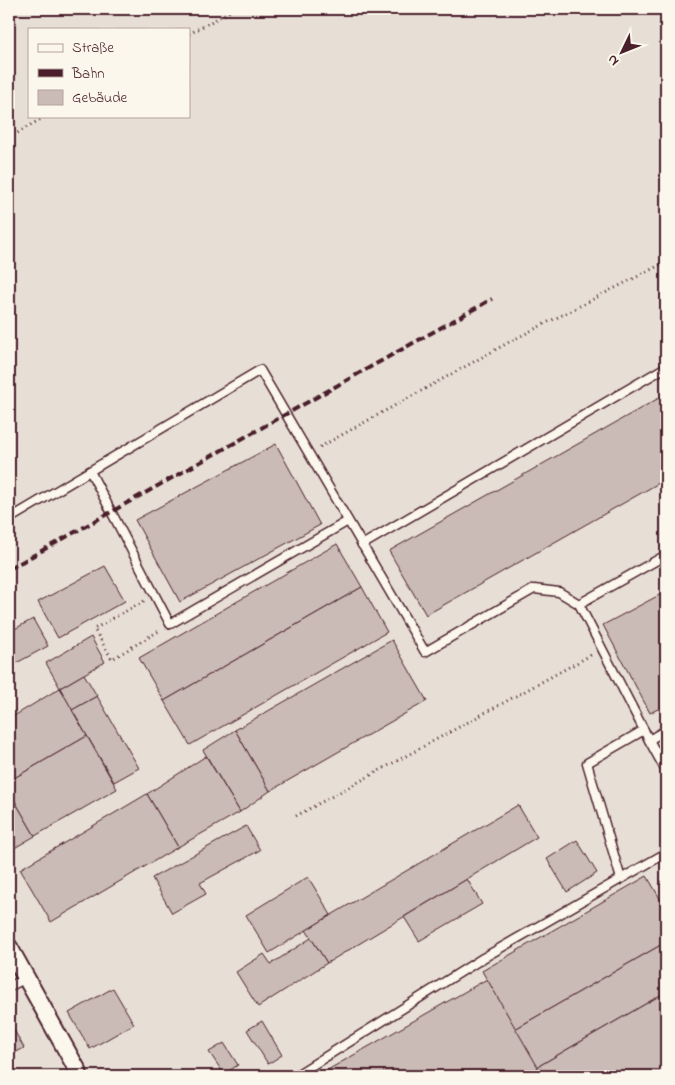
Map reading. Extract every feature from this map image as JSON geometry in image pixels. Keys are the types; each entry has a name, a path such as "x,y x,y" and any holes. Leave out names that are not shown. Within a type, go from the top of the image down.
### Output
{"street":[{"path":"9,947 78,1071 79,1076"}],"lane":[{"path":"362,544 666,367"},
{"path":"9,519 260,370 425,652 534,589 559,592 579,604 666,771"},
{"path":"90,471 170,624 348,521"},
{"path":"579,604 666,554"},
{"path":"621,879 587,763 644,730"},
{"path":"649,740 666,730"},
{"path":"295,1076 483,958 666,853"},
{"path":"9,987 26,978"}],"path":[{"path":"190,33 234,9"},
{"path":"9,138 43,118"},
{"path":"309,453 513,340 666,262"},
{"path":"155,595 94,628 112,659 170,624"},
{"path":"296,816 602,649"}],"shaded area":[{"path":"9,9 666,9 666,1076 9,1076"}],"building":[{"path":"666,394 666,479 426,615 389,551"},
{"path":"276,444 320,525 180,602 135,520"},
{"path":"337,544 362,587 164,701 139,658"},
{"path":"105,566 125,601 58,638 38,602"},
{"path":"362,587 387,632 190,745 164,701"},
{"path":"665,592 666,705 650,713 603,625"},
{"path":"33,619 48,646 9,667 9,632"},
{"path":"91,637 105,662 60,688 46,663"},
{"path":"392,640 427,701 270,791 235,730"},
{"path":"84,674 97,696 72,710 60,688"},
{"path":"60,688 87,736 9,781 9,719"},
{"path":"97,696 139,768 114,782 72,710"},
{"path":"235,730 270,791 240,812 203,750"},
{"path":"87,736 117,789 35,836 9,791 9,781"},
{"path":"206,756 240,812 178,847 147,794"},
{"path":"9,791 35,836 11,850 9,846"},
{"path":"147,794 178,847 51,922 20,869"},
{"path":"518,805 537,837 327,963 306,930"},
{"path":"246,826 260,850 200,883 206,894 172,913 152,878"},
{"path":"577,840 597,873 567,892 547,859"},
{"path":"647,876 666,909 666,942 515,1029 482,971"},
{"path":"308,877 331,915 269,953 246,915"},
{"path":"467,879 482,904 419,941 404,917"},
{"path":"311,938 327,963 258,1007 236,972 264,954 271,964"},
{"path":"666,942 666,992 537,1067 515,1029"},
{"path":"487,979 543,1076 317,1076"},
{"path":"113,988 134,1024 90,1049 69,1013"},
{"path":"666,992 666,1076 543,1076 537,1067"},
{"path":"9,1021 24,1048 9,1056"},
{"path":"262,1021 282,1055 268,1064 247,1030"},
{"path":"224,1043 238,1065 224,1074 209,1052"}],"railway":[{"path":"9,569 492,299"}]}
